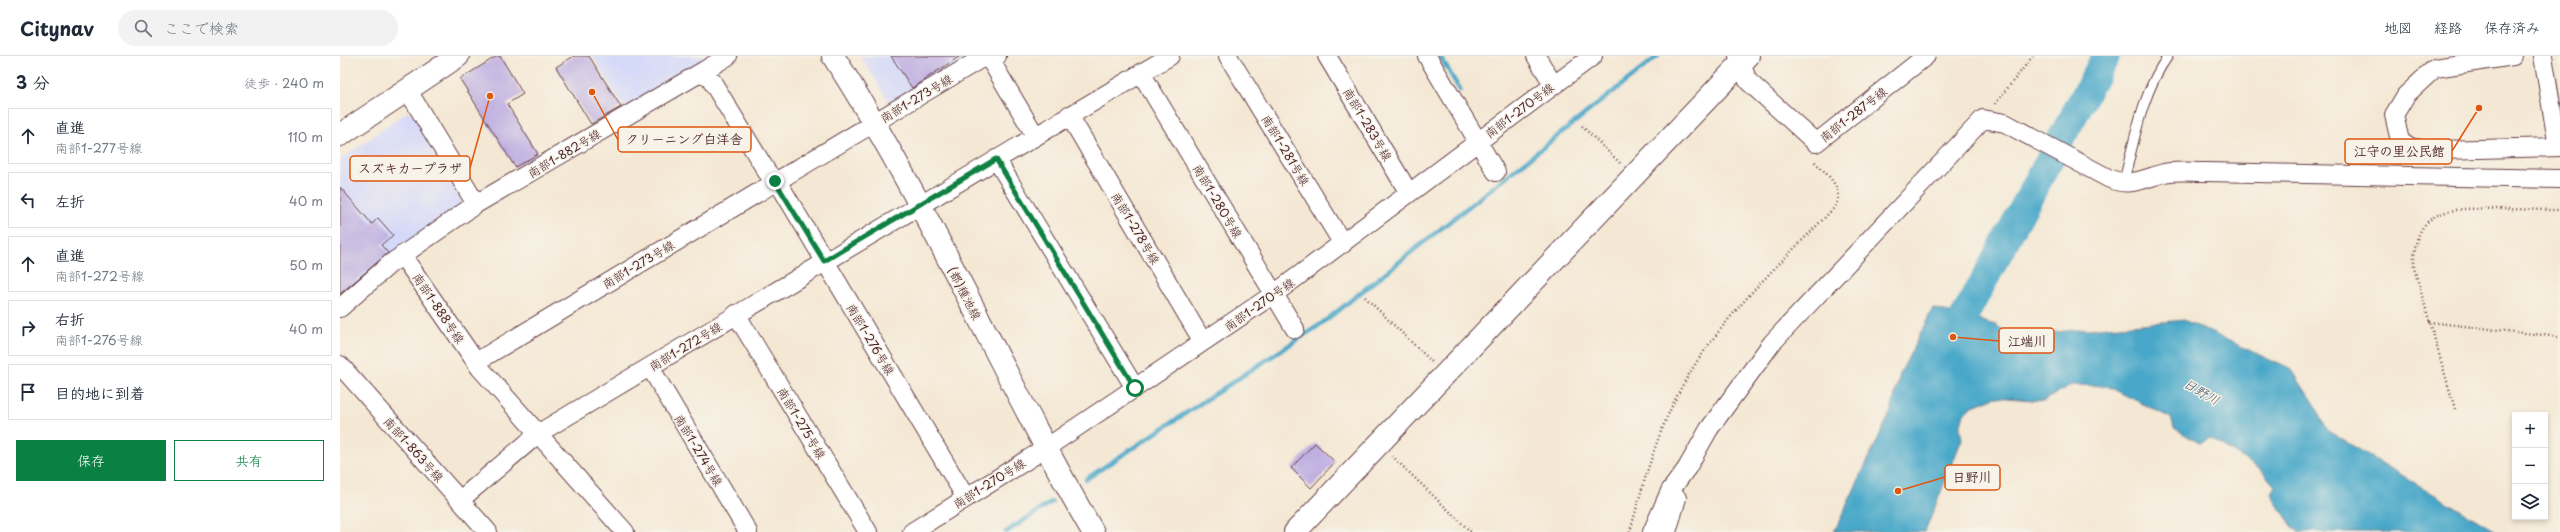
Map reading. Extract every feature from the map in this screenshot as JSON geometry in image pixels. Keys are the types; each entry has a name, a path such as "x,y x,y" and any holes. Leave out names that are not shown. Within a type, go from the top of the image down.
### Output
{"street":[{"path":"341,133 458,56"},
{"name":"南部1-882号線","path":"340,308 402,255 476,204 728,56"},
{"name":"(都)種池線","path":"834,56 876,121 1046,448 1093,532"},
{"name":"南部1-272号線","path":"460,500 538,433 920,205 1069,114 1170,56"},
{"name":"南部1-281号線","path":"1228,56 1343,244"},
{"name":"南部1-283号線","path":"1328,56 1409,193"},
{"path":"1427,56 1496,172"},
{"path":"1536,56 1553,84"},
{"name":"南部1-270号線","path":"912,532 937,526 966,498 1046,448 1274,294 1343,244 1592,56"},
{"name":"南部1-287号線","path":"1742,59 1748,81 1816,143 1926,56"},
{"path":"2513,56 2435,62 2406,95 2394,116 2400,141 2410,148 2440,150 2559,147 2543,56"},
{"name":"南部1-273号線","path":"476,362 982,58 991,58"},
{"path":"991,58 1035,135"},
{"path":"1295,532 1635,177 1742,59"},
{"path":"706,70 767,172 775,181"},
{"name":"南部1-280号線","path":"1141,73 1295,329"},
{"path":"407,89 476,204"},
{"name":"南部1-278号線","path":"1069,114 1203,342"},
{"path":"1652,532 1670,491 1687,468 1709,429 1772,343 1983,119 2005,123 2104,176 2123,184 2147,179 2166,172 2560,179"},
{"path":"996,159 1135,388"},
{"name":"南部1-276号線","path":"775,181 966,498"},
{"name":"南部1-888号線","path":"402,255 476,362"},
{"name":"南部1-275号線","path":"736,314 868,532"},
{"path":"476,362 625,532"},
{"name":"南部1-863号線","path":"340,365 488,532"},
{"name":"南部1-274号線","path":"650,367 748,532"},
{"path":"1667,532 1687,468"}],"lane":[{"path":"2123,184 2144,103 2158,70 2168,56"}],"path":[{"path":"1983,119 2033,56"},
{"path":"1582,126 1635,177"},
{"path":"1630,532 1648,469 1679,391 1732,315 1835,207 1839,199 1839,190 1813,159 1810,151 1816,143"},
{"path":"2455,409 2414,268 2413,249 2417,235 2425,223 2442,212 2462,208 2560,210"},
{"path":"1365,297 1446,375"},
{"path":"2429,322 2560,336"},
{"path":"1379,444 1471,532"}],"shaded area":[{"path":"592,56 713,56 625,109"},
{"path":"860,56 976,56 892,106"},
{"path":"407,112 413,113 462,199 460,206 340,298 340,160"}],"water":[{"path":"1933,308 1996,325 2012,336 2184,320 2292,370 2317,409 2328,431 2497,532 2300,532 2292,526 2271,494 2275,486 2261,470 2211,438 2199,443 2174,428 2171,418 2107,386 2071,385 2043,401 1995,397 1973,406 1964,413 1960,428 1962,439 1925,532 1834,532 1891,411 1900,374"}],"building":[{"path":"497,56 500,56 523,94 507,104 538,154 515,167 460,79"},
{"path":"574,56 589,56 621,107 591,124 556,67"},
{"path":"891,56 960,56 912,88"},
{"path":"340,187 372,224 378,218 393,235 381,245 388,253 340,294"},
{"path":"1315,443 1335,462 1311,488 1291,468"}],"waterway":[{"path":"1440,56 1460,90"},
{"path":"1086,479 1321,324 1658,56"},
{"path":"1946,350 2106,56"},
{"path":"1006,532 1052,502"}],"place":[{"name":"クリーニング白洋舎","path":"592,92"},
{"name":"スズキカープラザ","path":"490,96"},
{"name":"江守の里公民館","path":"2479,108"},
{"name":"江端川","path":"1953,337"},
{"name":"日野川","path":"1898,491"}],"route":[{"path":"775,181 782,189 824,261 996,159 1135,388"}]}
